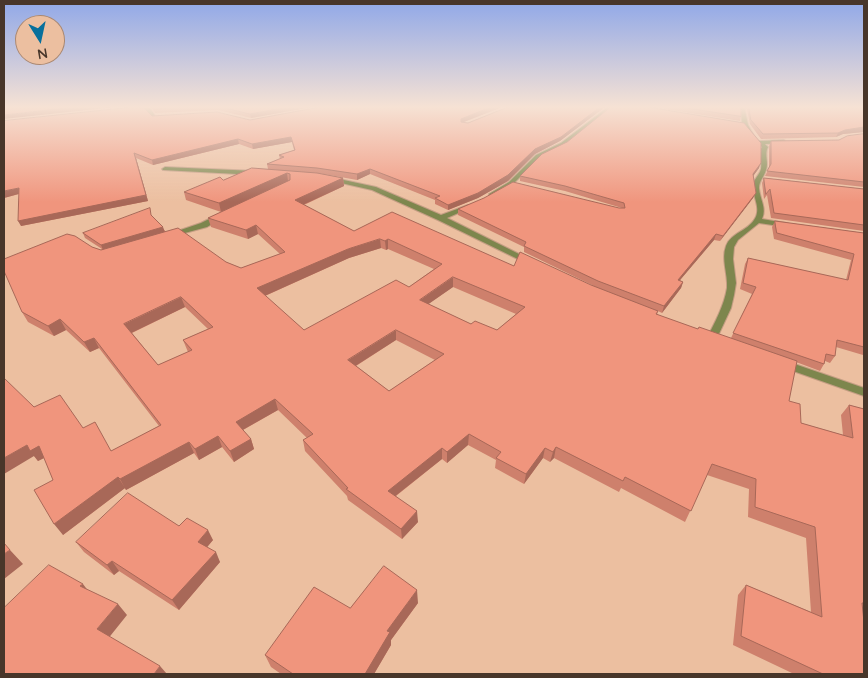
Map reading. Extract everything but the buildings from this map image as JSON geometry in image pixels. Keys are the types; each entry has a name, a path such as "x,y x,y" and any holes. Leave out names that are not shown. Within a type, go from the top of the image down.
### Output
{"street":[{"path":"482,201 510,182 538,156 570,139"},
{"path":"703,334 716,340 731,287 729,256 732,242 758,221 761,211 755,186 756,179 764,169 763,150 765,146 756,139"},
{"path":"759,143 791,142"},
{"path":"165,169 264,173"},
{"path":"318,178 355,183 374,188 442,218 543,267"},
{"path":"756,179 766,180"},
{"path":"510,182 519,184"},
{"path":"442,218 474,204"},
{"path":"166,236 204,224 229,213"},
{"path":"758,221 796,226"},
{"path":"771,360 864,392"}]}
